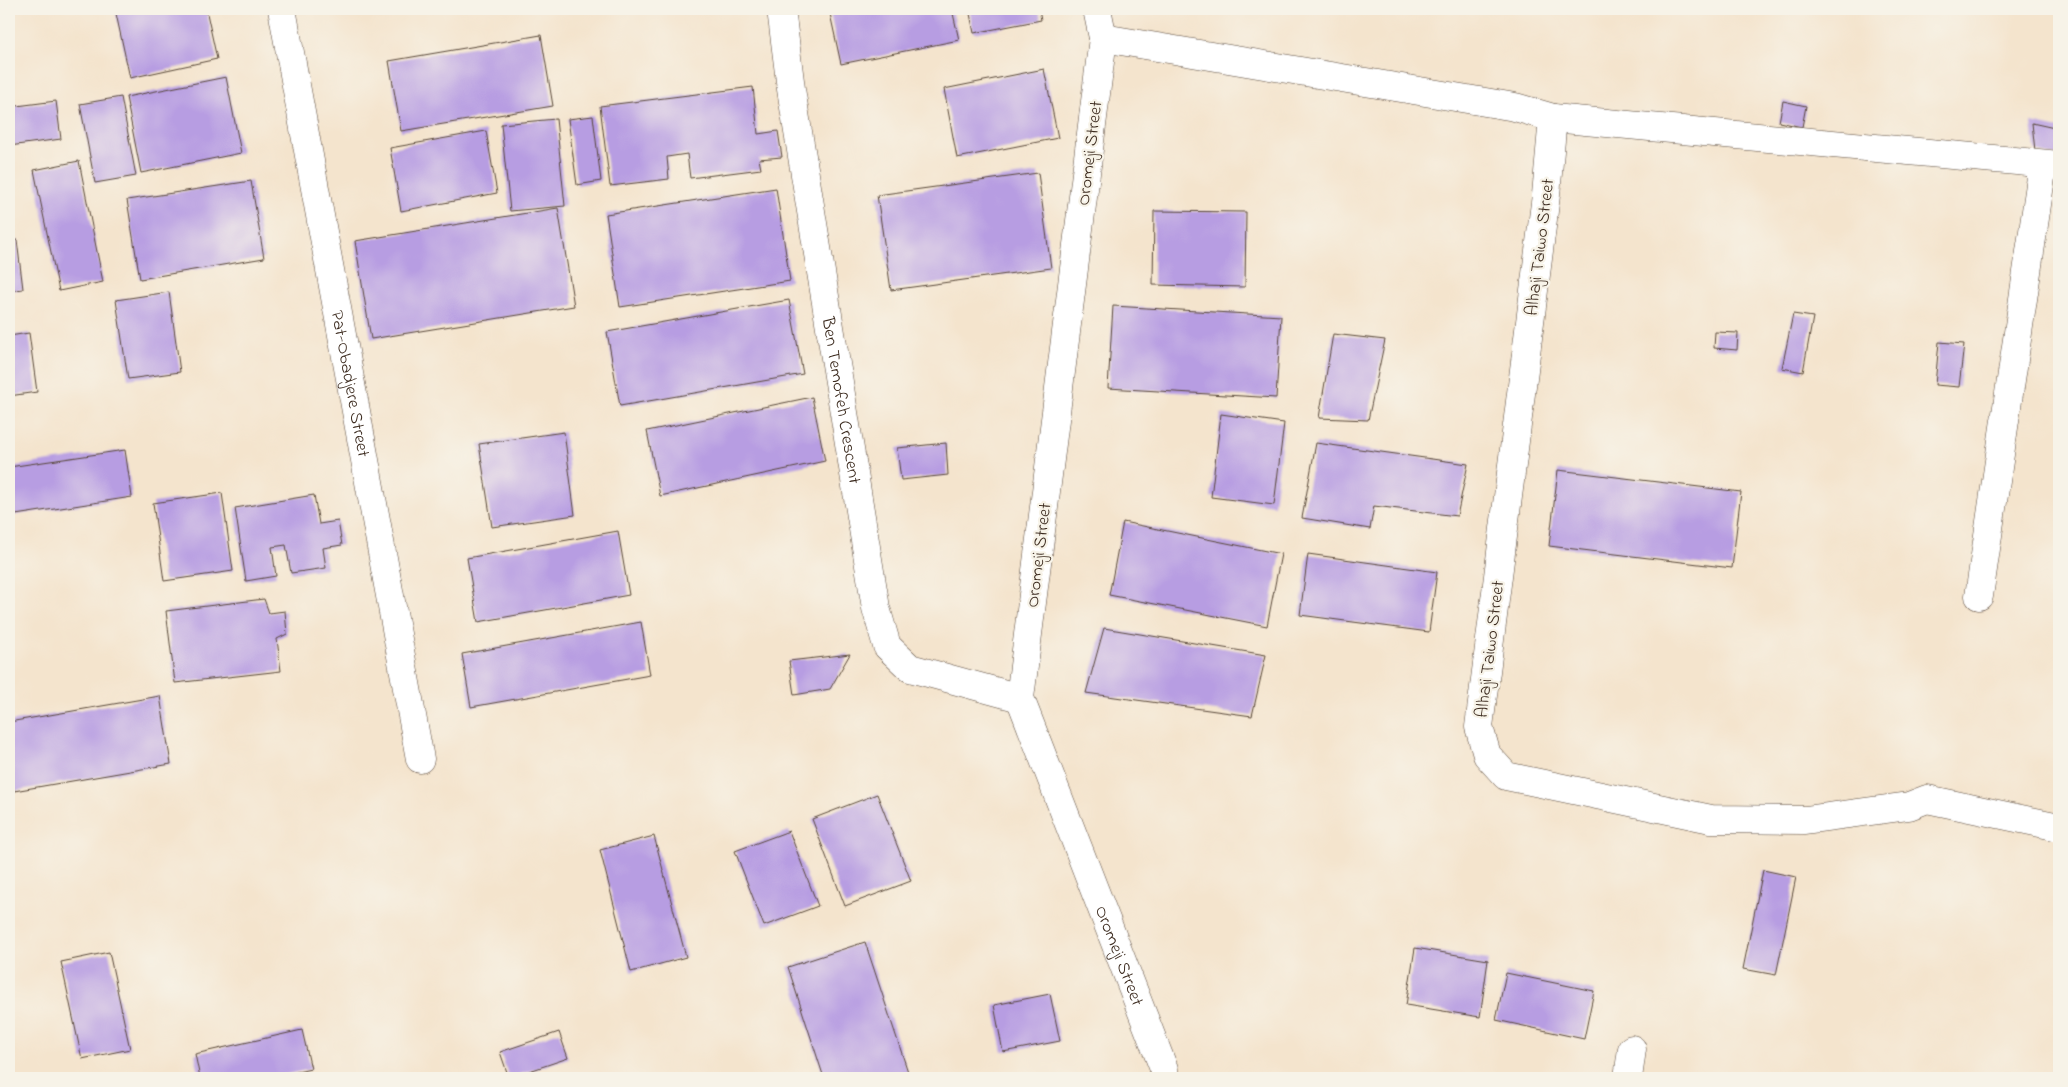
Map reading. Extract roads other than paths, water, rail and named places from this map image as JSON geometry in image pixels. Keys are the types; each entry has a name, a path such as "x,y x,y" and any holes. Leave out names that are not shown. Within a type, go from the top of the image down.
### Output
{"street":[{"name":"Pat-Obadjere Street","path":"282,9 420,760"},
{"name":"Ben Temofeh Crescent","path":"782,9 791,89 876,608 887,646 910,668 1020,698"},
{"name":"Oromeji Street","path":"1097,9 1103,38 1020,698 1164,1069 1164,1078"},
{"path":"1103,38 1515,107 1553,118 2051,164 1979,596"},
{"name":"Alhaji Taiwo Street","path":"1553,118 1480,728 1487,755 1506,776 1711,819 1805,820 1909,806 1927,798 2059,827"},
{"path":"1628,1078 1632,1049"}]}
